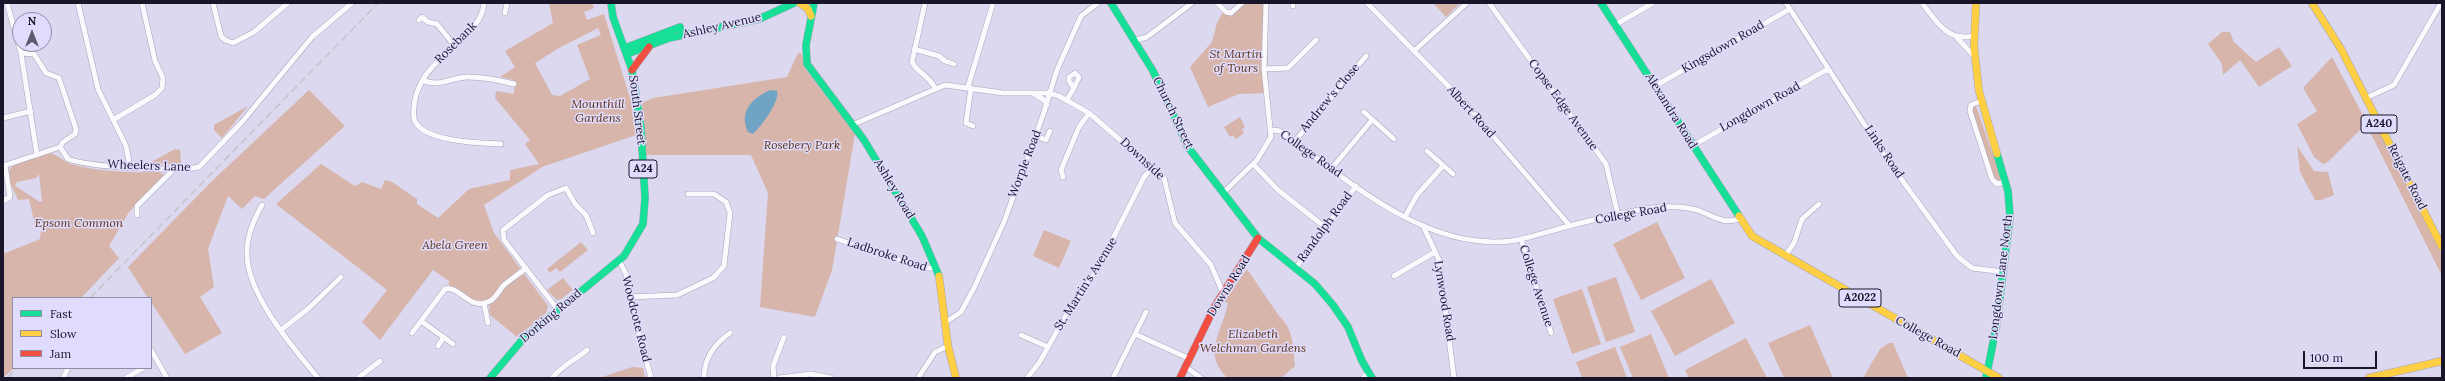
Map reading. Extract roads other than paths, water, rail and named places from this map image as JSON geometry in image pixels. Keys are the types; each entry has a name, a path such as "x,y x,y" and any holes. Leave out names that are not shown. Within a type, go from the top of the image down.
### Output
{"main road":[{"name":"South Street","path":"611,3 615,21 632,70 641,128 646,210 638,234 627,253 619,260"},
{"name":"Ashley Avenue","path":"626,51 649,47 670,38 682,35 758,19 794,3"},
{"path":"800,3 808,9 811,16"},
{"name":"Ashley Road","path":"814,3 806,51 807,64 852,125 905,204 937,268 946,322 948,346 956,378"},
{"name":"Church Street","path":"1111,3 1136,40 1158,82 1185,143 1258,238 1321,290 1342,317 1368,376"},
{"name":"Alexandra Road","path":"1601,3 1739,219"},
{"name":"Longdown Lane North","path":"1976,3 1974,36 1975,57 1981,101 2006,182 2010,216 2004,272 1987,375"},
{"name":"Reigate Road","path":"2312,3 2341,48 2442,247"},
{"name":"Ashley Avenue","path":"626,51 680,26 682,35"},
{"path":"632,70 649,47"},
{"name":"College Road","path":"1739,219 1752,236 1987,375 1999,378"},
{"name":"Downs Road","path":"1180,378 1222,293 1241,267 1258,238"},
{"name":"Dorking Road","path":"492,377 523,339 619,260"},
{"path":"2369,378 2442,361"}],"street":[{"path":"7,3 21,54 37,155"},
{"path":"78,3 98,89 126,146 130,167"},
{"path":"113,120 156,95 162,88 163,78 155,61 142,3"},
{"path":"213,3 221,36 225,40 233,43 254,32 288,3"},
{"name":"Wheelers Lane","path":"60,147 70,160 130,167 175,168 199,166 209,158 312,37 352,3"},
{"name":"Rosebank","path":"484,3 477,24 439,58 423,80 416,96 413,114 415,122 423,131 453,140 501,144"},
{"path":"505,13 507,3"},
{"path":"925,3 914,49 913,65 928,76 935,88"},
{"path":"973,126 966,123 970,87 993,3"},
{"name":"Worple Road","path":"946,322 961,312 997,240 1047,105 1056,70 1081,16 1098,3"},
{"path":"1136,40 1147,36 1192,3"},
{"path":"1217,3 1226,12 1231,13 1242,3"},
{"path":"1224,192 1254,165 1269,143 1272,130 1264,69 1266,3"},
{"name":"Albert Road","path":"1367,3 1464,102 1570,226"},
{"path":"1414,51 1467,3"},
{"name":"Copse Edge Avenue","path":"1489,3 1606,164 1618,214"},
{"path":"1615,25 1653,3"},
{"name":"Links Road","path":"1786,3 1886,158 1956,256 1972,268 2004,272"},
{"path":"1922,3 1942,28 1957,38 1975,57"},
{"path":"2366,98 2394,85 2441,3"},
{"name":"Kingsdown Road","path":"1655,86 1790,9"},
{"path":"419,20 422,17 428,22 437,24 454,45"},
{"path":"1957,38 1974,36"},
{"path":"1264,69 1288,68 1316,40"},
{"path":"914,49 939,56 945,61 954,64"},
{"path":"3,201 10,197 4,165 60,147 63,142 75,134 76,129 59,78 46,73 34,54 21,54"},
{"name":"Andrew's Close","path":"1295,141 1366,56"},
{"name":"Longdown Road","path":"1692,146 1828,69"},
{"name":"Rosebank","path":"423,80 435,84 469,77 494,79 514,84"},
{"path":"852,125 945,85 970,87 1003,93 1051,93"},
{"path":"1067,100 1074,88"},
{"name":"Downside","path":"1051,93 1067,100 1089,113 1153,167 1166,181 1175,223 1211,265 1222,293"},
{"path":"1033,94 1044,100 1047,105"},
{"path":"1981,101 1971,105 1970,111 1992,180 1997,184 2006,182"},
{"path":"3,118 31,111"},
{"path":"1364,112 1394,139"},
{"path":"1063,178 1061,170 1079,126 1089,113"},
{"path":"1332,168 1372,120"},
{"name":"College Road","path":"1272,130 1280,131 1356,186 1424,228 1476,241 1495,242 1521,239 1618,214 1670,207 1697,210 1726,222 1739,219"},
{"path":"1036,136 1046,140 1050,131"},
{"path":"1427,151 1453,174"},
{"path":"1254,165 1281,193 1326,228"},
{"path":"1405,217 1417,195 1443,166"},
{"name":"St. Martin's Avenue","path":"1027,378 1048,347 1067,312 1097,270 1144,177 1153,167"},
{"path":"137,215 137,206 175,168"},
{"name":"Randolph Road","path":"1295,268 1356,186"},
{"path":"558,310 504,240 502,232 554,192 562,188 568,189 575,204 586,214 593,233"},
{"path":"629,297 677,295 713,278 724,266 730,213 726,202 714,194 688,194"},
{"path":"1785,256 1794,243 1802,219 1819,204"},
{"path":"262,206 253,223 248,242 248,265 260,295 281,330 318,378"},
{"name":"Lynwood Road","path":"1424,228 1438,260 1454,378"},
{"name":"Ladbroke Road","path":"837,239 924,268 937,268"},
{"name":"College Avenue","path":"1521,239 1551,333"},
{"path":"1394,276 1435,252"},
{"name":"Woodcote Road","path":"619,260 626,274 629,297 650,378"},
{"path":"412,333 443,291 447,288 472,302 484,303 494,298 506,284 526,268"},
{"path":"281,330 309,308 341,277"},
{"path":"484,303 488,323"},
{"path":"1112,378 1146,312"},
{"path":"421,320 454,344"},
{"path":"704,378 705,364 711,351 730,333"},
{"path":"1135,334 1190,359"},
{"path":"1022,335 1048,347"},
{"path":"774,378 773,366 784,337"},
{"path":"438,346 444,338"},
{"path":"918,378 935,352 948,346"},
{"path":"552,378 563,365 579,357 587,350"},
{"path":"152,352 167,378"},
{"path":"152,362 156,360"},
{"path":"358,378 380,361"},
{"path":"1186,367 1201,378"},
{"path":"63,378 68,369"},
{"path":"126,378 140,369"},
{"path":"779,378 811,374 831,378"}],"water":[{"path":"770,90 777,91 776,101 773,107 765,120 753,134 748,132 745,124 745,118 749,106 758,97"}],"railway":[{"path":"91,297 378,3"},
{"path":"7,378 16,369"}],"park label":[{"name":"St Martin of Tours","path":"1236,62"},
{"name":"Mounthill Gardens","path":"598,112"},
{"name":"Rosebery Park","path":"802,146"},
{"name":"Epsom Common","path":"79,224"},
{"name":"Abela Green","path":"455,246"},
{"name":"Elizabeth Welchman Gardens","path":"1253,342"}]}
